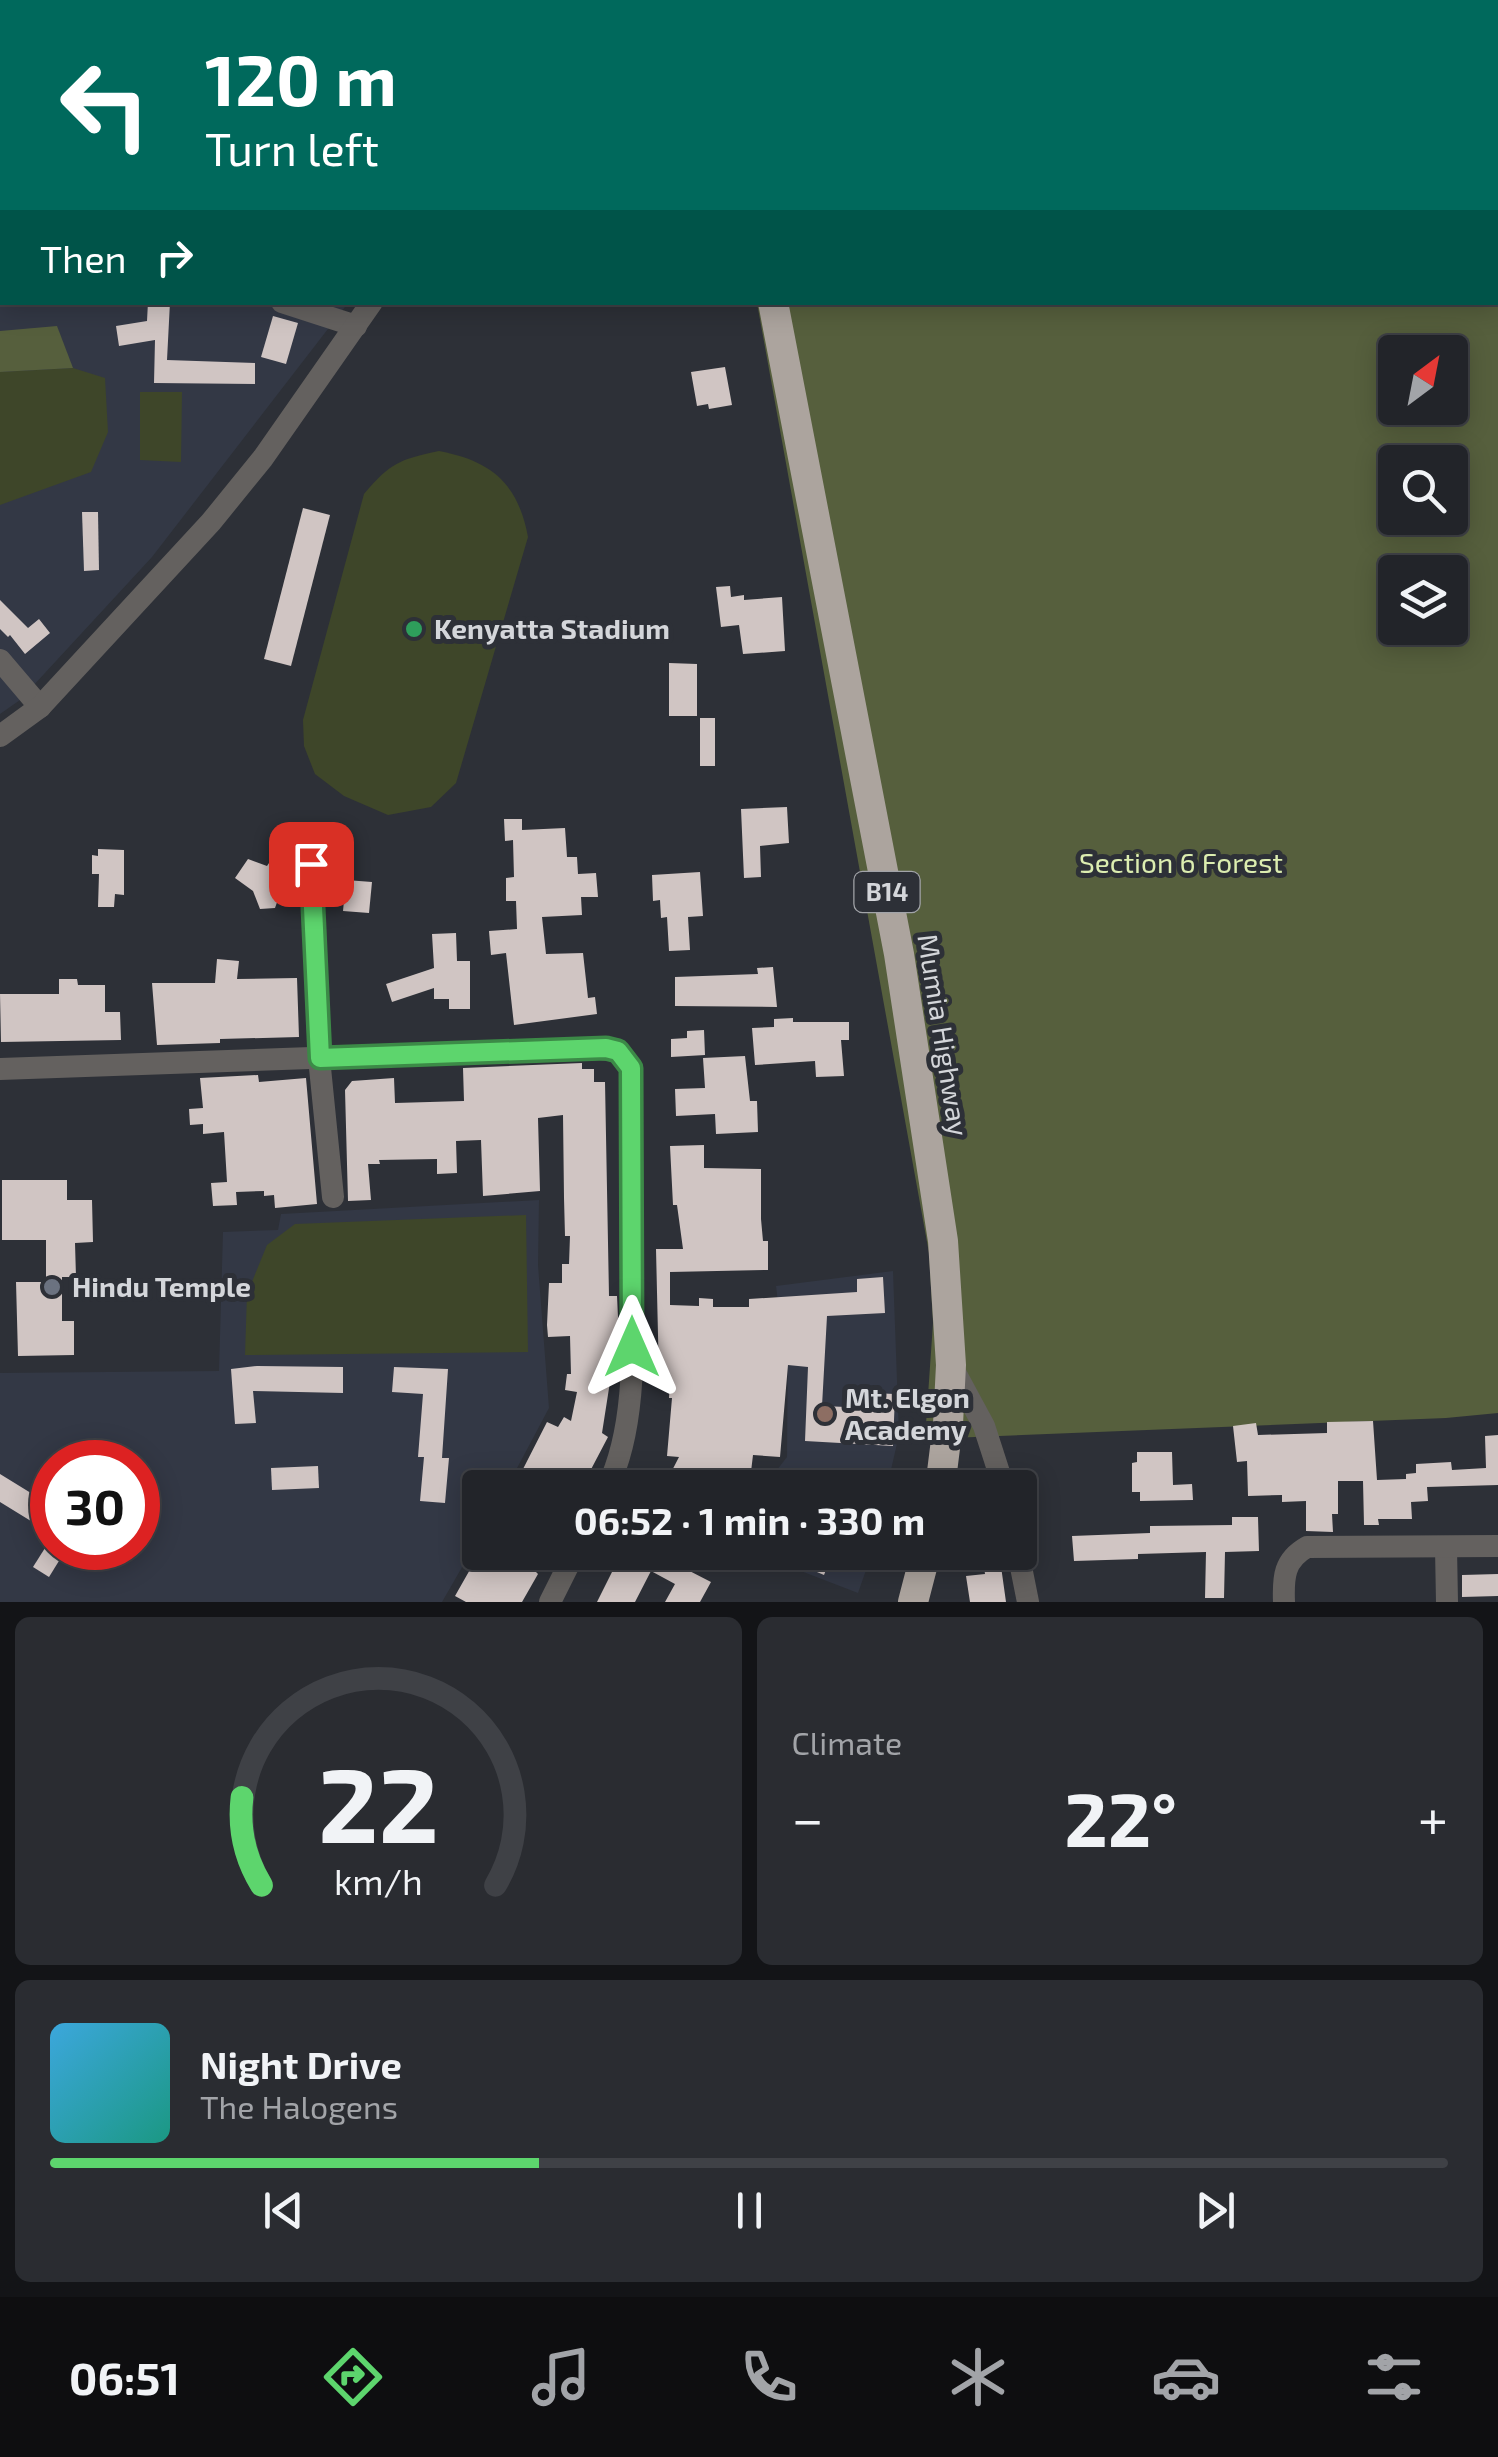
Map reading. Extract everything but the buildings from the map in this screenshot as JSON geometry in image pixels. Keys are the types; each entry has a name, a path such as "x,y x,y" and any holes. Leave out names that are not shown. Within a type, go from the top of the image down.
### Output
{"highway":[{"name":"Mumia Highway","path":"775,305 899,954 943,1241 950,1366 942,1470"},
{"path":"913,1602 921,1570"}],"street":[{"path":"291,305 356,326"},
{"path":"0,736 40,707 211,522 264,458 370,305"},
{"path":"0,660 40,707"},
{"path":"311,864 320,1058 334,1197"},
{"path":"0,1069 606,1048 626,1058 631,1068 632,1347 626,1425 616,1470"},
{"path":"950,1366 984,1426 998,1470"},
{"path":"1284,1602 1286,1566 1294,1554 1307,1547 1498,1546"},
{"path":"1446,1548 1447,1602"},
{"path":"550,1602 566,1570"},
{"path":"1022,1570 1028,1602"}],"shaded area":[{"path":"0,305 346,305 152,557 20,700 0,714"},
{"path":"539,1200 538,1265 549,1408 516,1470 462,1470 462,1567 442,1602 0,1602 0,1373 219,1371 223,1232 278,1230 281,1214"},
{"path":"893,1271 899,1435 891,1470 777,1470 787,1457 788,1329 781,1327 776,1286"},
{"path":"798,1570 866,1570 858,1593"}],"green space":[{"name":"Section 6 Forest","path":"757,305 1498,305 1498,1413 925,1439 933,1323 929,1253"},
{"path":"57,326 73,368 0,372 0,331"},
{"path":"73,368 105,378 108,432 91,472 0,505 0,372"},
{"path":"140,392 182,392 181,462 140,460"},
{"name":"Kenyatta Stadium","path":"439,451 474,461 500,478 517,503 528,537 456,783 431,807 388,815 344,796 315,774 304,746 303,720 364,494 397,464"},
{"path":"526,1215 528,1352 245,1355 247,1294 267,1245 295,1224"}],"place":[{"name":"Kenyatta Stadium","path":"414,629"},
{"name":"Hindu Temple","path":"52,1287"},
{"name":"Mt. Elgon Academy","path":"825,1414"}],"route":[{"path":"311,864 320,1058 606,1048 626,1058 631,1068 632,1347"}]}
